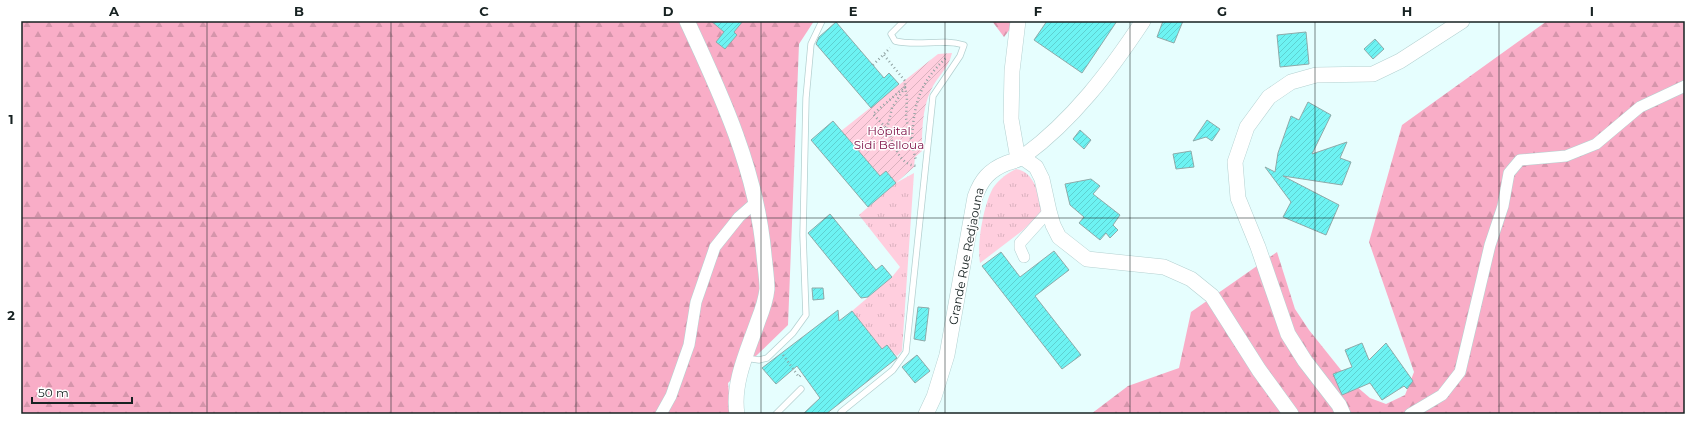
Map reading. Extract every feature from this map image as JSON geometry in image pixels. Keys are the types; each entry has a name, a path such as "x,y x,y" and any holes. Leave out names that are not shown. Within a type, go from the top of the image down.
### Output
{"street":[{"path":"688,21 734,128 756,202 762,228 767,290 762,310 739,378 735,403 737,414"},
{"path":"1018,21 1012,71 1011,119 1020,158 1036,167 1042,179 1048,211 1053,225 1060,237 1087,259 1164,267 1191,279 1212,296 1259,370 1291,414"},
{"name":"Grande Rue Redjaouna","path":"926,414 934,398 947,355 973,212 980,183 986,174 1020,158 1059,128 1123,52 1143,21"},
{"path":"1343,414 1339,405 1305,361 1288,334 1258,247 1238,198 1234,162 1247,127 1269,98 1291,82 1316,75 1373,74 1400,61 1462,21"},
{"path":"1410,414 1442,395 1460,372 1490,245 1503,206 1509,173 1520,160 1566,156 1596,144 1640,107 1685,86"},
{"path":"661,414 671,396 689,345 696,302 715,247 739,217 756,202"},
{"path":"1024,257 1020,248 1020,243 1048,211"}],"lane":[{"path":"745,358 759,360 766,358 794,332 806,315 803,235 806,98 811,44 822,21"},
{"path":"843,414 841,412 893,370 906,352 933,96 960,56 964,45 953,41 906,44 895,41 891,34 904,21"},
{"path":"776,414 801,389"}],"path":[{"path":"873,65 884,55 895,41"},
{"path":"884,55 905,81 907,98 906,118 918,166 924,180"},
{"path":"905,87 873,114 887,129 900,158 909,166 918,166"},
{"path":"887,129 892,108 905,87"},
{"path":"788,361 788,364 799,378 802,374"}],"green space":[{"path":"21,21 814,21 799,44 788,325 728,383 731,414 21,414"},
{"path":"992,21 1012,21 1010,29 1004,37"},
{"path":"1547,21 1685,21 1685,414 1091,414 1128,386 1179,368 1191,312 1277,252 1295,309 1309,330 1349,380 1370,398 1386,404 1405,395 1414,372 1369,242 1402,125"},
{"name":"Hôpital Sidi Belloua","path":"952,53 946,68 934,85 928,97 923,120 922,151 915,157 914,167 896,183 886,171 880,176 841,131 938,54"},
{"path":"1016,169 1022,171 1032,179 1038,191 1043,211 1022,231 980,263 980,237 988,199 993,188 998,182"},
{"path":"914,173 902,351 897,356 887,346 882,349 852,311 892,277 900,267 859,215 896,183"}],"building":[{"path":"711,21 743,21 734,32 737,35 725,49 716,42 724,32"},
{"path":"1047,21 1117,21 1082,73 1034,40"},
{"path":"1163,21 1183,21 1174,43 1157,37"},
{"path":"836,22 884,78 889,73 899,84 871,108 816,44 819,37"},
{"path":"1306,32 1309,64 1280,67 1277,35"},
{"path":"1375,39 1384,49 1373,59 1364,49"},
{"path":"1308,102 1331,115 1312,154 1347,142 1340,158 1351,162 1342,185 1283,176 1339,205 1326,235 1283,217 1291,202 1265,167 1275,172 1278,153 1291,116 1299,120"},
{"path":"1207,120 1220,129 1212,141 1206,137 1193,141"},
{"path":"833,121 880,176 886,171 896,183 868,207 811,140"},
{"path":"1080,130 1091,140 1084,149 1073,139"},
{"path":"1191,151 1194,167 1176,169 1173,154"},
{"path":"1091,179 1100,186 1093,194 1120,215 1113,225 1118,230 1110,238 1106,233 1100,240 1079,223 1084,217 1070,205 1065,184"},
{"path":"830,214 876,270 882,265 892,277 868,297 861,298 808,233"},
{"path":"1054,251 1069,270 1035,296 1081,355 1062,369 982,266 1001,252 1020,277"},
{"path":"812,288 823,288 824,299 813,300"},
{"path":"918,307 929,308 925,341 914,339"},
{"path":"838,310 839,321 852,311 882,349 887,345 897,358 826,414 803,414 820,398 797,366 776,384 762,368"},
{"path":"1362,343 1369,360 1386,343 1413,381 1407,389 1404,386 1382,400 1370,383 1342,395 1333,374 1352,367 1345,350"},
{"path":"917,355 930,371 915,383 902,367"}]}
